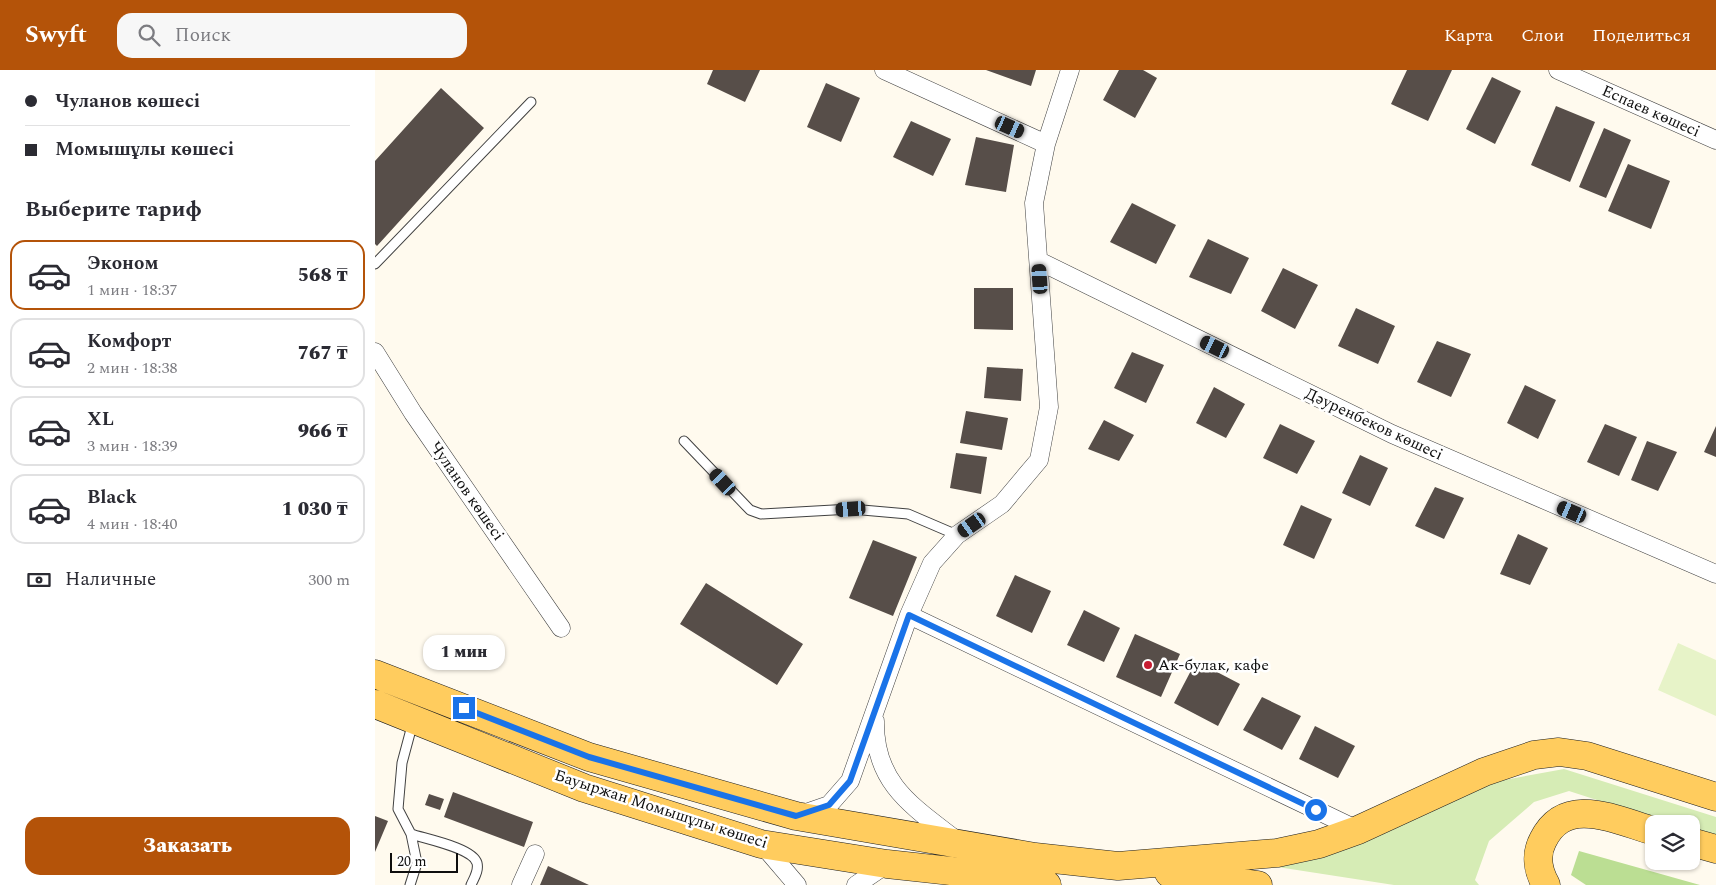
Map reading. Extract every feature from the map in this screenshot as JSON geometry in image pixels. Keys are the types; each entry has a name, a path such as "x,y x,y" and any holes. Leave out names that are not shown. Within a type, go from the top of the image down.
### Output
{"main road":[{"path":"375,674 589,757 796,816 1035,857 1258,885"},
{"name":"Бауыржан Момышұлы көшесі","path":"375,704 584,788 761,844 887,864 951,870 1047,885"},
{"path":"1118,866 1277,852 1319,844 1359,830 1484,772 1534,754 1559,752 1617,764 1716,797"},
{"path":"1546,885 1540,873 1538,857 1541,843 1557,820 1568,814 1598,815 1645,828"},
{"path":"1700,845 1716,849"},
{"path":"951,870 991,885"}],"street":[{"path":"884,70 1046,144"},
{"path":"796,816 829,805 850,781 909,615 931,563 957,535 1002,504 1039,460 1049,407 1034,203 1046,144 1070,70"},
{"name":"Еспаев көшесі","path":"1558,70 1716,140"},
{"name":"Дәуренбеков көшесі","path":"1039,261 1392,434 1716,574"},
{"name":"Чуланов көшесі","path":"375,352 419,421 561,628"},
{"path":"909,615 1359,830"},
{"path":"875,711 875,734 878,756 894,786 907,802 959,843"},
{"path":"761,844 797,885"},
{"path":"521,885 535,854"},
{"path":"856,885 887,864"}],"lane":[{"path":"375,264 531,102"},
{"path":"684,440 749,510 761,514 851,509 908,514 957,535"},
{"path":"410,885 417,863 411,834 398,809 402,763 414,719"},
{"path":"411,834 470,853 477,862 478,871 471,885"}],"green space":[{"path":"1678,643 1716,660 1716,716 1658,690"},
{"path":"1564,769 1716,817 1716,838 1700,833 1700,815 1645,816 1569,791 1534,802 1489,841 1475,880 1479,885 1394,885 1271,866 1488,783"},
{"path":"1579,851 1700,885 1586,885 1571,875"}],"building":[{"path":"713,70 760,70 745,102 707,84"},
{"path":"986,70 1036,70 1031,86"},
{"path":"1119,70 1143,70 1157,78 1135,118 1103,100"},
{"path":"1407,70 1452,70 1428,121 1391,104"},
{"path":"1492,77 1521,91 1495,144 1466,129"},
{"path":"826,83 860,98 841,142 807,127"},
{"path":"441,88 484,128 377,246 375,244 375,161"},
{"path":"1556,106 1595,122 1570,182 1531,165"},
{"path":"911,121 951,139 933,176 893,157"},
{"path":"1604,128 1631,140 1606,198 1579,187"},
{"path":"976,137 1014,145 1006,192 965,185"},
{"path":"1628,164 1670,181 1651,229 1608,211"},
{"path":"1132,203 1176,225 1156,264 1110,242"},
{"path":"1208,239 1249,258 1231,294 1189,277"},
{"path":"1283,268 1318,285 1295,329 1261,311"},
{"path":"974,288 1013,288 1013,330 974,329"},
{"path":"1356,308 1395,326 1378,364 1338,346"},
{"path":"1437,341 1471,354 1451,397 1417,382"},
{"path":"1132,352 1164,365 1146,403 1114,388"},
{"path":"987,367 1023,369 1021,401 984,398"},
{"path":"1525,385 1556,400 1538,439 1507,423"},
{"path":"1214,387 1245,404 1226,438 1196,423"},
{"path":"966,411 1008,418 1002,450 960,443"},
{"path":"1104,420 1134,435 1119,461 1088,449"},
{"path":"1280,424 1315,441 1297,474 1263,458"},
{"path":"1605,424 1637,437 1619,476 1587,462"},
{"path":"1716,426 1716,457 1704,452"},
{"path":"1647,441 1677,452 1658,491 1631,480"},
{"path":"956,453 987,457 981,494 950,488"},
{"path":"1360,455 1388,468 1370,506 1342,493"},
{"path":"1435,487 1464,498 1444,539 1415,526"},
{"path":"1301,505 1332,519 1314,559 1283,545"},
{"path":"1518,534 1548,548 1530,585 1500,574"},
{"path":"873,540 917,557 893,616 849,598"},
{"path":"1015,575 1051,591 1032,633 996,616"},
{"path":"706,583 803,644 777,685 680,624"},
{"path":"1084,610 1120,628 1104,662 1067,645"},
{"name":"Ак-булак, кафе","path":"1135,634 1180,654 1161,697 1116,677"},
{"path":"1196,661 1240,684 1218,726 1174,703"},
{"path":"1262,697 1301,716 1282,750 1243,730"},
{"path":"1315,726 1355,746 1338,778 1299,759"},
{"path":"453,792 533,822 524,847 444,817"},
{"path":"429,794 444,799 440,810 425,805"},
{"path":"375,816 388,821 375,852"},
{"path":"548,866 589,885 540,885"}],"place":[{"name":"Ак-булак, кафе","path":"1148,665"}],"route":[{"path":"464,708 589,757 796,816 829,805 850,781 909,615 1316,810"}]}
